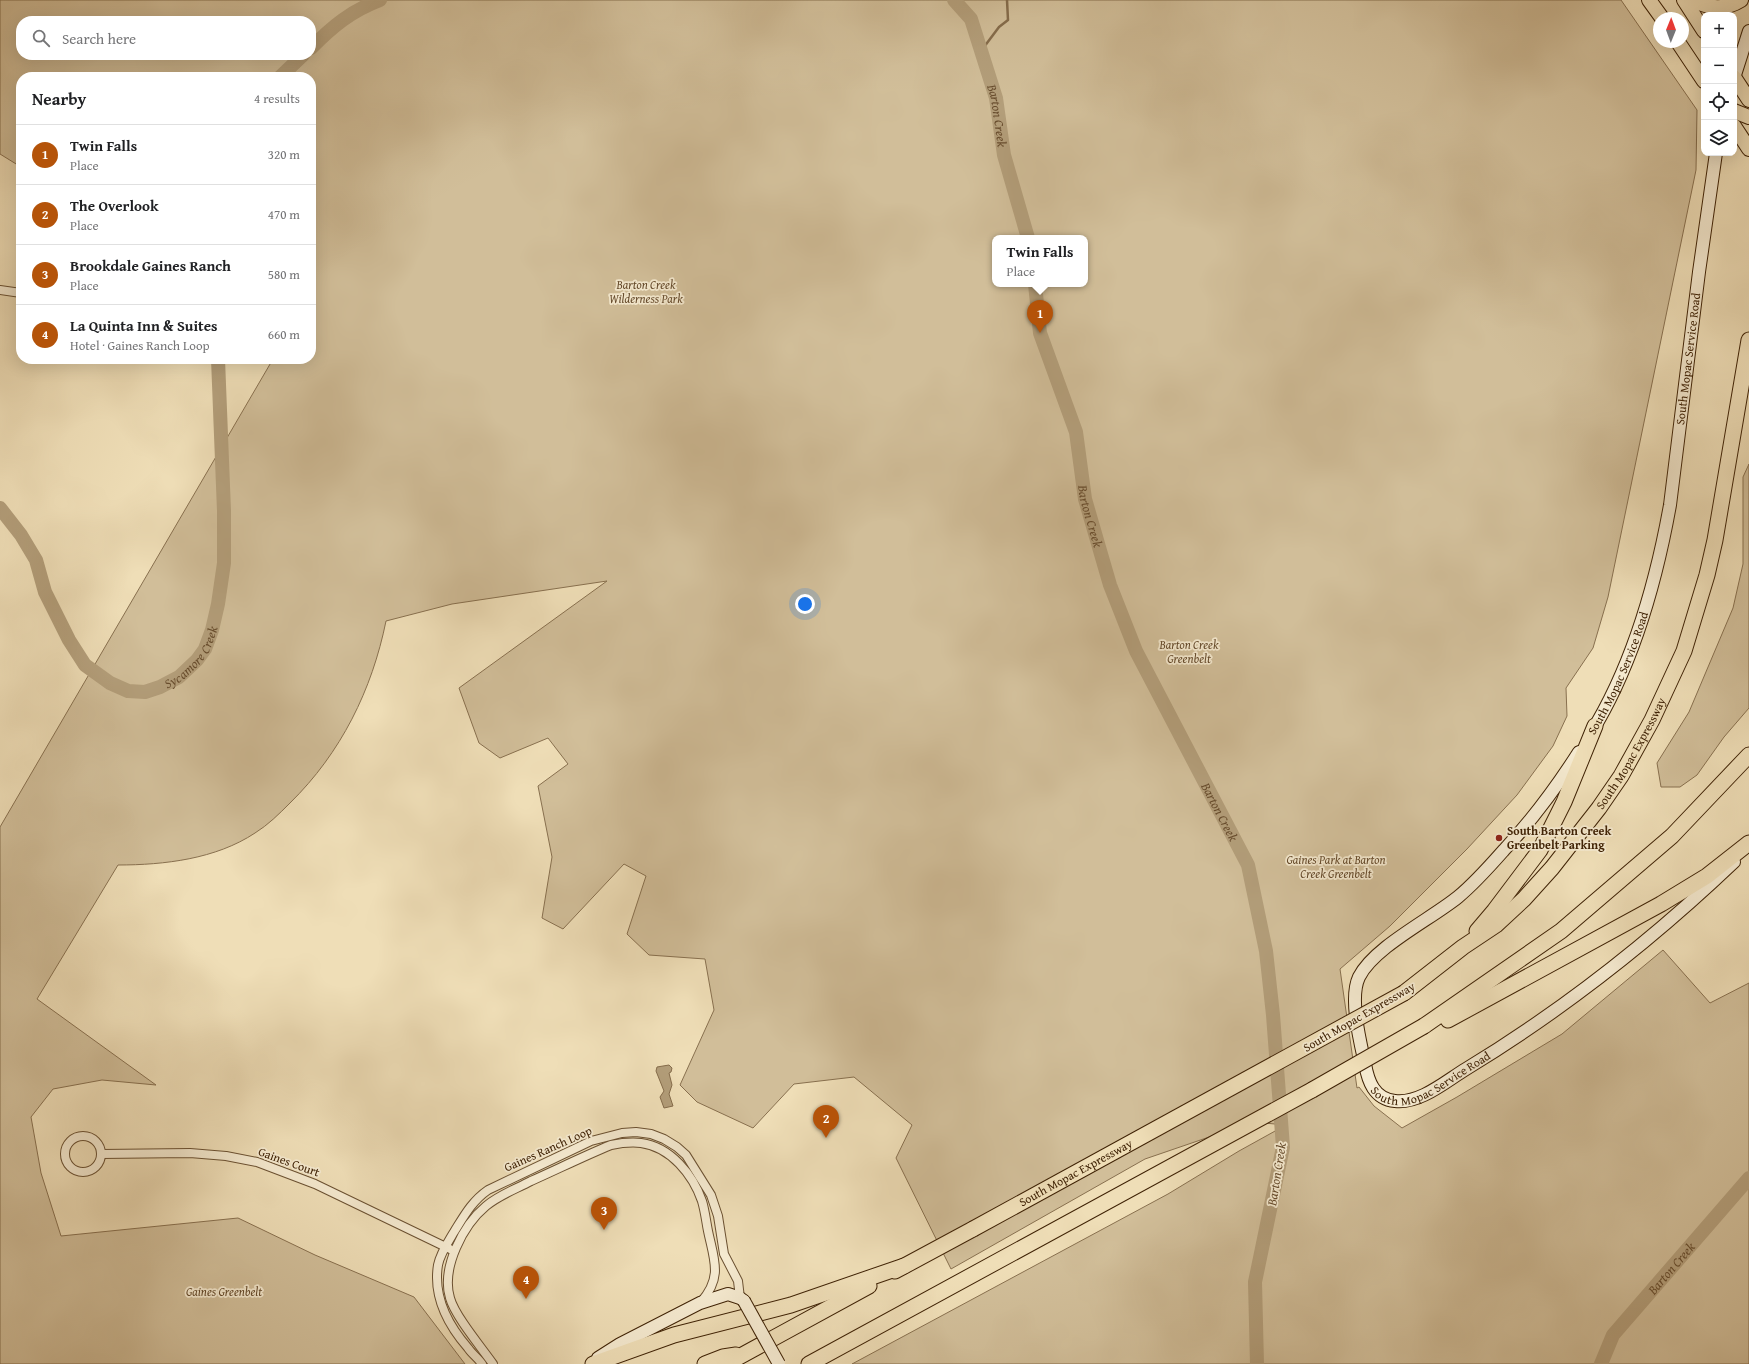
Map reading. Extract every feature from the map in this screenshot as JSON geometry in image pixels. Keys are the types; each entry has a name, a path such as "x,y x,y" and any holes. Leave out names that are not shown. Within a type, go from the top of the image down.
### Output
{"highway":[{"path":"1650,0 1658,12"},
{"path":"1684,0 1701,26"},
{"path":"1694,0 1712,8 1720,8 1741,0"},
{"path":"1682,48 1701,76"},
{"path":"1737,82 1749,100"},
{"path":"1737,112 1749,117"},
{"path":"1737,131 1749,149"},
{"name":"South Mopac Expressway","path":"726,1364 1404,993 1463,947 1496,925 1524,899 1577,838 1621,776 1652,720 1684,651 1715,540 1749,340"},
{"path":"1463,947 1494,911 1540,850 1564,802 1595,726"},
{"path":"809,1364 1305,1094 1424,1026 1561,931 1672,836 1749,755"},
{"path":"1424,1026 1453,1018 1661,904 1707,876 1749,843"},
{"path":"593,1364 667,1338 791,1305 904,1266"},
{"path":"705,1364 722,1357 747,1352"}],"main road":[{"path":"1737,69 1748,39"},
{"name":"South Mopac Service Road","path":"1716,156 1664,541 1653,585 1629,656 1595,726 1566,773 1536,814 1481,876 1458,897 1384,949 1368,963 1362,971 1357,980 1355,991 1360,1041 1370,1084 1379,1096 1387,1100 1401,1102 1420,1096 1481,1060 1550,1014 1643,944 1681,912 1749,847"},
{"path":"588,1364 620,1344 700,1303 728,1294 742,1300 779,1364"}],"street":[{"path":"0,290 16,292"},
{"name":"Gaines Ranch Loop","path":"481,1362 467,1348 444,1313 437,1289 437,1278 438,1264 446,1247 473,1202 488,1190 591,1141 609,1136 636,1132 651,1134 664,1139 686,1155 711,1195 718,1216 724,1254 738,1281 742,1300"},
{"path":"82,1136 93,1139 97,1143 101,1154 98,1165 89,1171 83,1172 71,1168 67,1164 64,1152 70,1141 82,1136"},
{"path":"609,1136 611,1145"},
{"name":"Gaines Ranch Loop","path":"493,1364 457,1312 450,1298 448,1274 449,1264 454,1251 478,1213 495,1199 611,1145 627,1142 642,1143 666,1152 676,1160 689,1176 699,1195 705,1213 716,1271 711,1289 700,1303"},
{"name":"Gaines Court","path":"101,1154 190,1153 226,1156 257,1162 315,1184 454,1251"},
{"path":"708,1230 719,1228"},
{"path":"481,1362 487,1355"}],"green space":[{"path":"0,0 1621,0 1697,110 1696,170 1608,597 1593,648 1566,688 1567,716 1553,746 1517,795 1467,849 1390,926 1340,969 1357,1088 1359,1087 1374,1106 1402,1128 1562,1034 1663,950 1710,1003 1749,983 1749,1364 852,1364 1168,1194 1239,1151 1286,1125 1253,1122 1145,1159 951,1269 896,1158 912,1125 854,1077 794,1084 753,1128 697,1102 680,1085 714,1010 705,959 649,955 627,934 646,876 624,864 563,929 542,918 552,857 538,786 568,764 548,738 500,758 479,743 459,688 607,581 452,604 386,621 372,672 352,719 325,763 308,784 282,811 255,833 224,849 207,855 171,862 118,865 37,999 156,1085 102,1080 53,1089 31,1117 41,1173 61,1236 238,1218 315,1255 414,1297 465,1364 0,1364 0,827 270,364 316,364 316,72 16,72 16,164 0,154"},
{"path":"1749,464 1749,708 1724,737 1697,775 1680,787 1661,787 1657,763 1689,712 1733,608 1743,564 1743,477"}],"shaded area":[{"path":"669,1065 672,1068 671,1072 669,1073 672,1085 669,1094 673,1106 664,1108 660,1097 664,1091 656,1071 657,1067"}],"waterway":[{"name":"Sycamore Creek","path":"316,43 351,14 380,0"},
{"name":"Barton Creek","path":"954,0 971,19 996,98 1004,155 1027,235"},
{"path":"981,51 999,27 1008,20 1007,0"},
{"name":"Sycamore Creek","path":"285,72 298,60"},
{"name":"Barton Creek","path":"1035,287 1040,333 1076,432 1085,499 1110,585 1136,651 1248,865 1266,951 1273,1015 1283,1147 1255,1282 1257,1364"},
{"name":"Sycamore Creek","path":"0,508 21,535 36,560 45,592 69,640 85,665 110,683 128,691 145,692 160,687 179,677 197,660 205,649 212,630 218,604 224,563 224,511 218,364"},
{"name":"Barton Creek","path":"1601,1364 1613,1335 1749,1178"}],"place":[{"name":"Twin Falls","path":"1040,333"},
{"name":"South Barton Creek Greenbelt Parking","path":"1499,838"},
{"name":"The Overlook","path":"826,1138"},
{"name":"Brookdale Gaines Ranch","path":"604,1230"},
{"name":"La Quinta Inn & Suites","path":"526,1299"}],"park label":[{"name":"Barton Creek Wilderness Park","path":"646,292"},
{"name":"Barton Creek Greenbelt","path":"1189,652"},
{"name":"Gaines Park at Barton Creek Greenbelt","path":"1336,867"},
{"name":"Gaines Greenbelt","path":"224,1292"}]}
